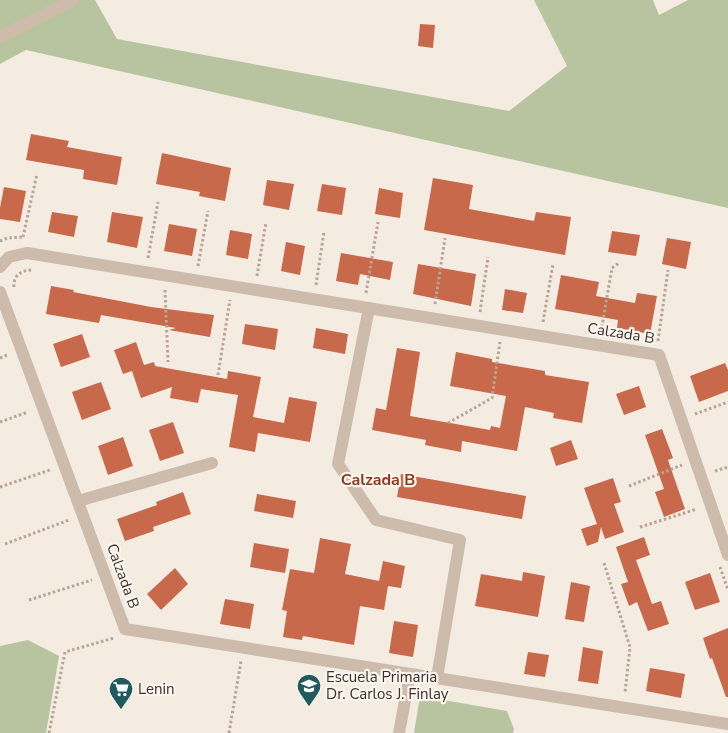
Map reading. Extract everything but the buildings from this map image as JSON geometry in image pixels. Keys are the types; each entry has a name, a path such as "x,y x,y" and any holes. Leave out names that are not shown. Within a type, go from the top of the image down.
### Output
{"street":[{"path":"0,37 73,0"},
{"name":"Calzada B","path":"0,266 9,257 27,253 659,355 728,555"},
{"name":"Calzada B","path":"0,292 125,628 728,724"},
{"path":"369,308 338,464 376,520 460,540 437,678"},
{"path":"78,501 212,463"},
{"path":"399,733 410,674"}],"path":[{"path":"23,237 37,174"},
{"path":"148,258 158,202"},
{"path":"198,266 208,211"},
{"path":"257,276 266,222"},
{"path":"366,294 378,222"},
{"path":"316,285 324,232"},
{"path":"434,305 445,238"},
{"path":"480,312 488,256"},
{"path":"601,332 612,268 619,263"},
{"path":"543,323 553,264"},
{"path":"658,342 668,270"},
{"path":"165,290 168,362"},
{"path":"218,375 230,300"},
{"path":"448,423 492,398 500,342"},
{"path":"3,346 10,363"},
{"path":"0,358 7,355"},
{"path":"695,414 728,402"},
{"path":"25,404 32,421"},
{"path":"0,422 28,412"},
{"path":"47,462 53,478"},
{"path":"629,486 685,463"},
{"path":"715,471 728,467"},
{"path":"0,487 50,470"},
{"path":"640,527 700,508"},
{"path":"66,512 72,529"},
{"path":"5,544 69,520"},
{"path":"604,562 630,647 625,695"},
{"path":"88,571 95,588"},
{"path":"29,600 92,580"},
{"path":"49,733 65,652 114,638 111,630"},
{"path":"229,733 244,648"}],"green space":[{"path":"0,0 95,0 117,39 509,111 567,66 534,0 653,0 659,15 688,0 728,0 728,208 26,50 0,64"},
{"path":"28,640 59,656 46,733 0,733 0,646"},
{"path":"420,696 507,711 514,729 513,733 414,733"}],"place":[{"name":"Escuela Primaria Dr. Carlos J. Finlay","path":"309,707"},
{"name":"Lenin","path":"121,710"}],"district":[{"name":"Calzada B","path":"378,479"}]}
